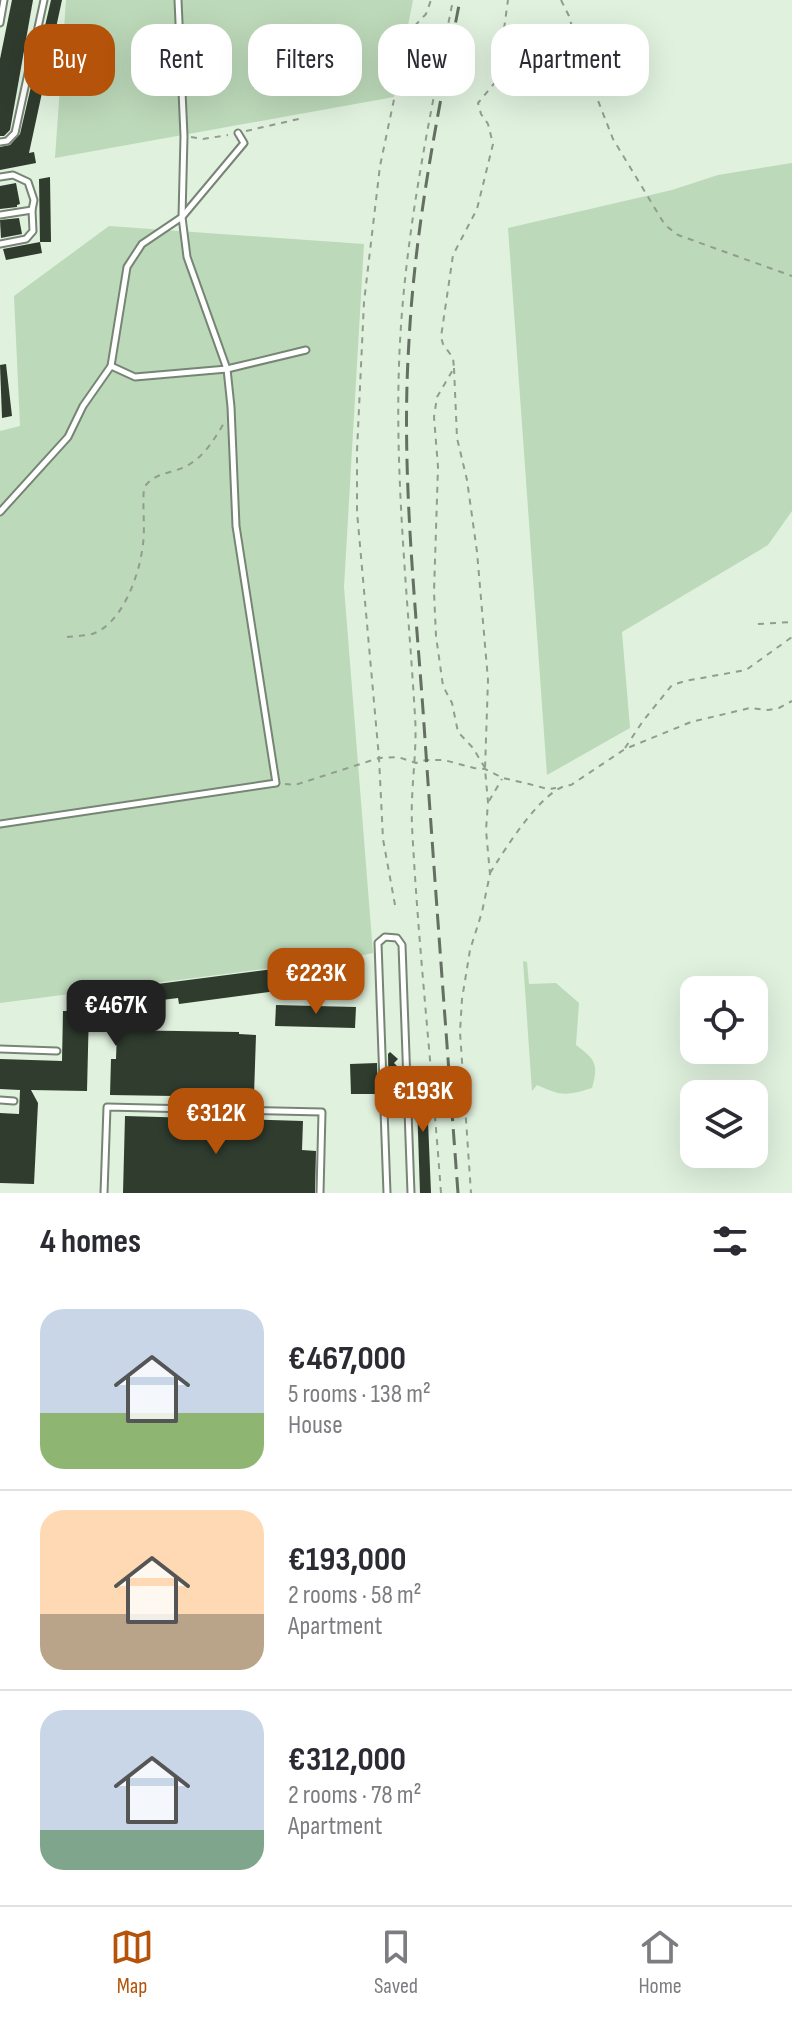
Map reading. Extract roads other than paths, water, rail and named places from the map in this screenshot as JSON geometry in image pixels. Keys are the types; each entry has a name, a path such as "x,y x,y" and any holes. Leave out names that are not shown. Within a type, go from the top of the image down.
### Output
{"lane":[{"path":"0,23 4,0"},
{"path":"0,142 7,141 15,133 44,0"},
{"path":"0,824 276,783 236,526 227,369 187,257 182,217 184,136 178,0"},
{"path":"0,512 68,437 83,406 111,366 127,267 142,244 182,217 244,143 238,133"},
{"path":"0,177 13,175 28,182 34,200 33,231 26,239 0,244"},
{"path":"0,215 32,210"},
{"path":"111,366 135,377 227,369 306,350"},
{"path":"387,1193 378,943 385,937 397,938 402,945 411,1193"},
{"path":"0,1049 57,1051"},
{"path":"0,1100 14,1101"},
{"path":"104,1193 107,1107 322,1112 320,1193"}],"railway":[{"path":"458,1193 413,572 407,387 416,255 428,169 460,0"}]}
